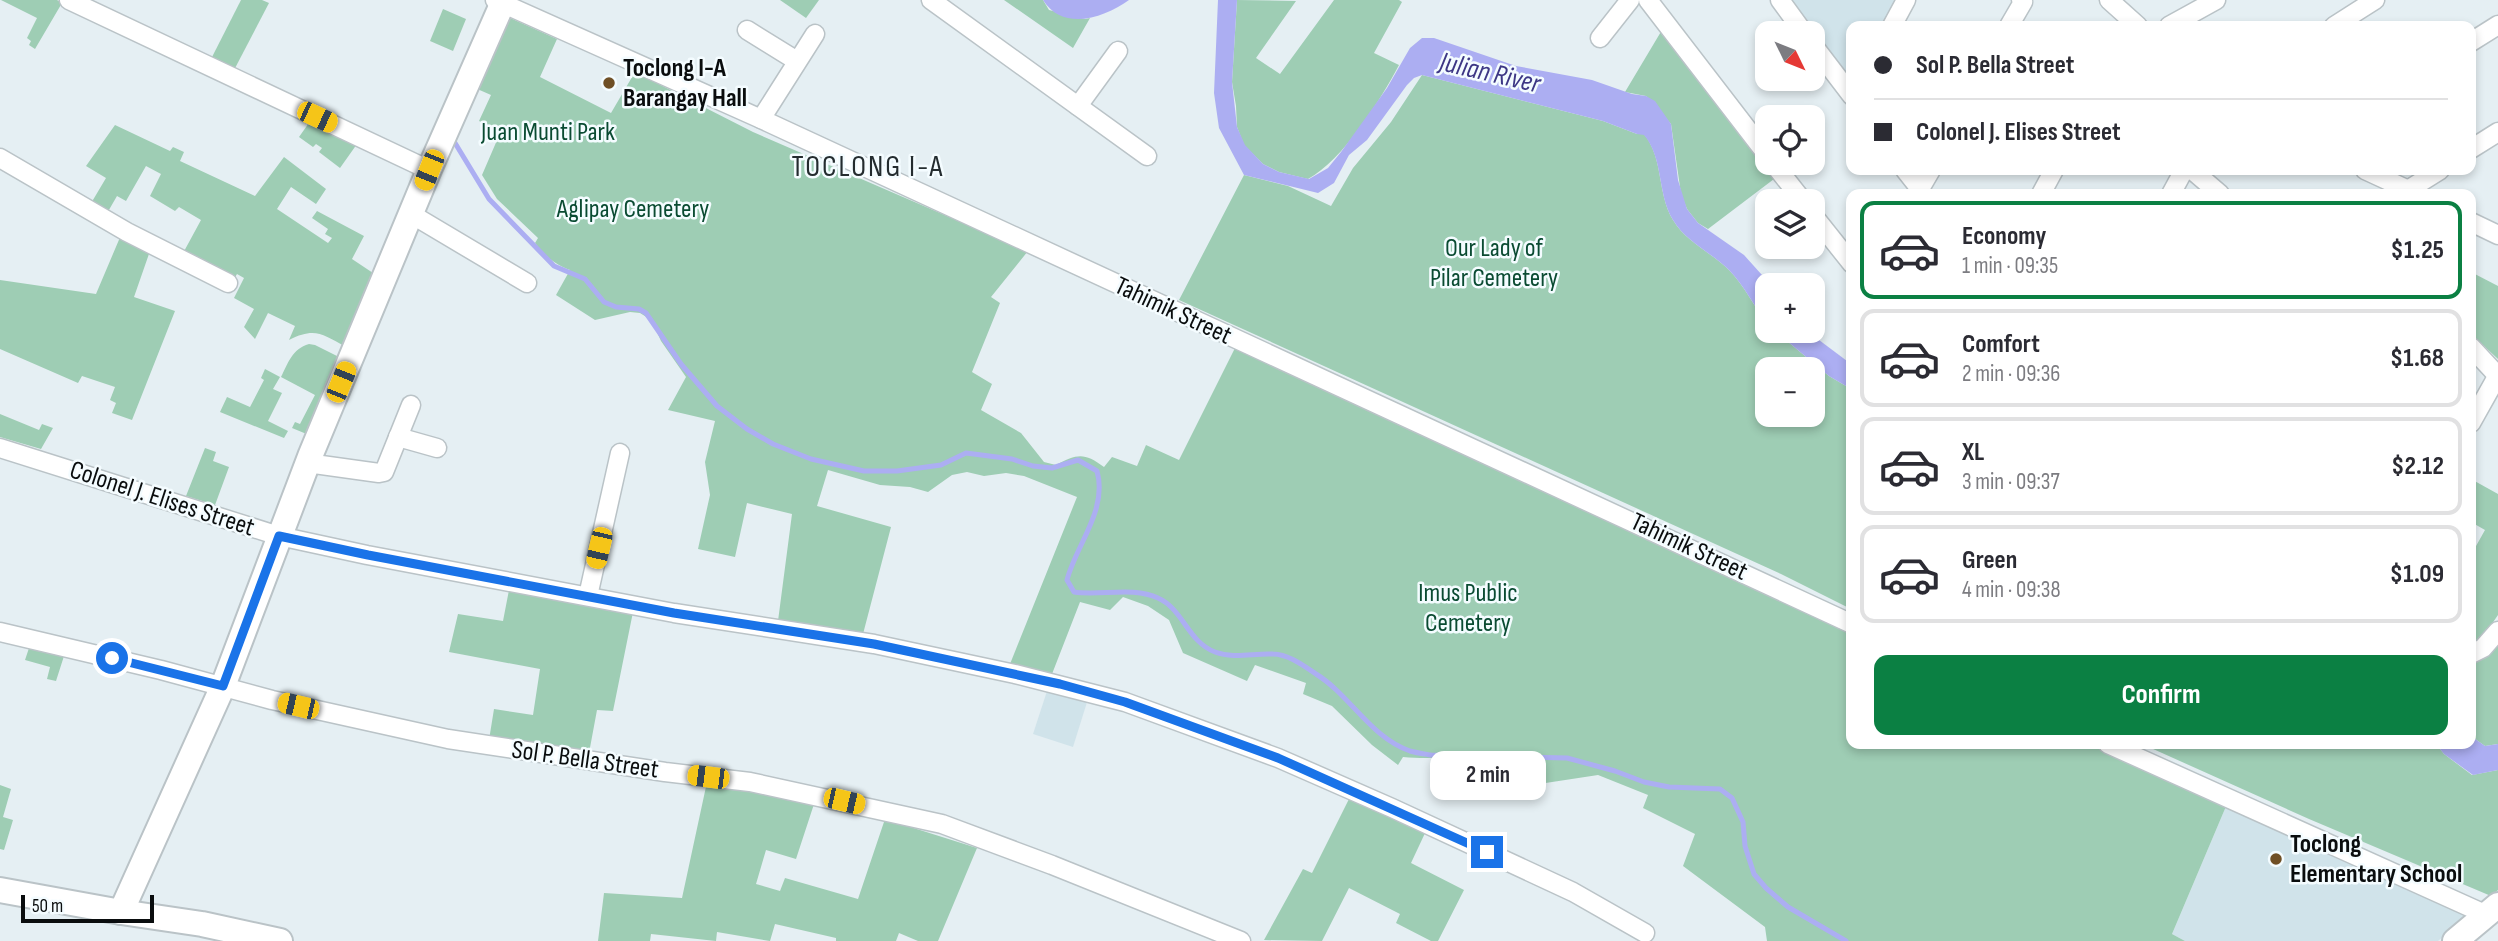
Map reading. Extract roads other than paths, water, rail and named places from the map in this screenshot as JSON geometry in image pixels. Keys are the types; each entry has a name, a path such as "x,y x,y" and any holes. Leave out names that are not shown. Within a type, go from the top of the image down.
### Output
{"street":[{"path":"69,0 429,170"},
{"path":"931,0 1147,156"},
{"path":"1600,38 1630,0"},
{"path":"1648,0 1755,139"},
{"path":"1780,0 1795,21"},
{"path":"1895,21 1906,0"},
{"path":"2109,0 2132,21"},
{"path":"2178,21 2216,0"},
{"path":"2342,21 2375,0"},
{"path":"121,912 223,686 307,463 500,1"},
{"name":"Tahimik Street","path":"500,1 1846,621"},
{"path":"2013,21 2023,1"},
{"path":"2476,39 2498,24"},
{"path":"747,30 797,61"},
{"path":"761,119 815,34"},
{"path":"1078,106 1118,51"},
{"path":"1825,61 1846,88"},
{"path":"2476,146 2498,132"},
{"path":"0,158 127,232 229,283"},
{"path":"1782,175 1793,189"},
{"path":"2198,175 2214,189"},
{"path":"2376,175 2406,189"},
{"path":"2416,189 2434,175"},
{"path":"411,214 527,283"},
{"path":"2476,224 2498,235"},
{"path":"1825,230 1846,256"},
{"path":"2476,352 2498,376 2476,414"},
{"path":"307,463 379,473 387,468 411,405"},
{"path":"398,437 436,449"},
{"name":"Colonel J. Elises Street","path":"0,448 279,536 717,621 874,644 1015,674 1125,702 1278,758 1392,808 1573,891 1645,933"},
{"path":"588,596 620,453"},
{"path":"2476,652 2483,649 2498,631"},
{"name":"Sol P. Bella Street","path":"0,632 311,709 447,739 750,782 942,824 1241,941"},
{"path":"2120,749 2492,910 2455,941"},
{"path":"0,890 202,924 280,941"}],"water":[{"path":"1043,0 1129,0 1096,16 1072,19 1051,10"},
{"name":"Julian River","path":"1218,0 1237,0 1232,82 1237,127 1245,145 1263,164 1279,172 1309,179 1328,168 1387,88 1410,48 1422,38 1434,38 1516,66 1592,80 1646,96 1655,101 1671,124 1678,180 1687,209 1698,223 1744,255 1760,273 1755,273 1755,306 1729,270 1678,228 1668,210 1655,155 1644,135 1603,121 1422,75 1407,85 1367,140 1349,155 1334,183 1318,193 1244,175 1219,128 1214,93"},
{"path":"1789,343 1823,343 1846,360 1846,386 1825,373 1825,357 1806,357"},
{"path":"2476,740 2485,746 2498,744 2498,770 2473,775 2440,749 2476,749"}],"waterway":[{"path":"452,138 489,199 554,266 585,279 604,302 646,313 681,364 717,406 747,429 773,444 811,459 864,471 897,471 941,465 966,453 1052,468 1078,460 1097,471 1099,485 1095,513 1067,580 1074,592 1148,594 1167,603 1198,641 1215,652 1236,655 1273,654 1290,658 1328,683 1384,736 1410,751 1431,755 1567,758 1644,782 1669,787 1720,789 1732,798 1743,822 1745,846 1754,874 1788,907 1846,941"}],"place":[{"name":"Toclong I-A Barangay Hall","path":"609,83"},
{"name":"Toclong Elementary School","path":"2276,859"}],"district":[{"name":"TOCLONG I-A","path":"868,167"}],"park label":[{"name":"Juan Munti Park","path":"548,132"},
{"name":"Aglipay Cemetery","path":"633,209"},
{"name":"Our Lady of Pilar Cemetery","path":"1494,263"},
{"name":"Imus Public Cemetery","path":"1468,608"}]}
